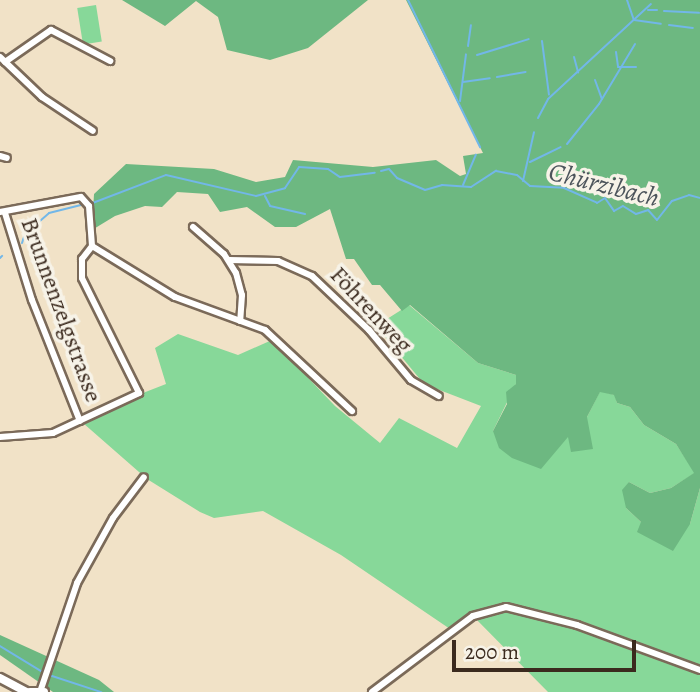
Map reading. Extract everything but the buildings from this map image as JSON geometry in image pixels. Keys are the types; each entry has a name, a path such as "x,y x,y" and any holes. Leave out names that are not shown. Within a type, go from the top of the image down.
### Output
{"street":[{"path":"93,131 42,97 3,59 51,30 110,61"},
{"path":"0,437 53,433 139,393 80,271 92,246 88,204 62,198 2,213"},
{"name":"Brunnenzelgstrasse","path":"2,213 32,300 80,421"},
{"path":"193,228 229,260 242,295 240,321"},
{"path":"92,246 175,297 265,330 352,411"},
{"name":"Föhrenweg","path":"229,260 268,259 312,276 369,330 401,370 439,396"},
{"path":"0,678 28,692 42,691 77,583 113,518 144,477"},
{"path":"372,692 473,616 506,607 577,625 700,670"}],"green space":[{"path":"122,0 368,0 308,48 270,60 227,50 218,17 196,1 165,26"},
{"path":"406,0 700,0 700,488 690,524 673,551 637,532 641,522 626,508 622,490 629,482 650,493 671,488 694,473 676,444 644,425 630,407 617,403 614,395 600,392 587,417 593,449 571,452 568,437 541,469 512,458 499,448 493,431 507,404 506,392 516,384 516,375 478,363 410,305 402,311 380,285 372,285 354,259 346,259 330,209 296,227 275,227 247,207 220,212 208,194 177,192 162,207 145,206 115,216 92,230 94,194 126,164 214,169 256,182 285,177 293,160 373,167 436,160 460,176 466,174 463,156 483,153"},
{"path":"96,5 102,42 83,45 77,8"},
{"path":"409,305 478,363 516,375 516,384 493,431 568,436 587,417 600,391 615,395 617,403 630,407 644,425 676,444 695,473 671,488 650,493 629,482 626,508 641,522 690,524 700,488 700,692 548,692 473,616 453,631 341,555 263,511 214,518 200,512 147,479 83,423 84,416 166,384 155,348 178,334 238,355 272,340 335,406 380,443 399,418 457,448 481,406 424,384 376,326"},
{"path":"0,635 99,680 114,692 53,692 0,655"}],"waterway":[{"path":"408,0 480,147"},
{"path":"627,0 634,20 661,24"},
{"path":"538,118 548,99 651,4"},
{"path":"648,10 657,10"},
{"path":"664,11 699,13"},
{"path":"468,46 471,25"},
{"path":"669,25 693,28"},
{"path":"477,55 529,39"},
{"path":"542,41 549,95"},
{"path":"567,144 599,104 635,44"},
{"path":"616,52 618,67 636,67"},
{"path":"460,101 466,54"},
{"path":"574,57 578,72"},
{"path":"497,77 526,72"},
{"path":"463,82 490,78"},
{"path":"595,80 602,99"},
{"path":"523,181 534,132"},
{"path":"530,162 561,147"},
{"path":"463,185 476,155"},
{"name":"Chürzibach","path":"90,204 166,175 256,196 285,188 299,167 328,169 340,177 375,173"},
{"name":"Chürzibach","path":"381,171 389,169 397,178 425,190 442,185 471,187 496,171 517,175 530,186 564,188 597,203 605,198 614,211 623,206 636,214 648,210 657,220 672,201 689,195 700,198"},
{"path":"265,196 270,206 305,214"},
{"name":"Chürzibach","path":"22,243 25,234 49,213 84,204"},
{"path":"0,646 44,673"},
{"path":"49,675 101,692"}]}
